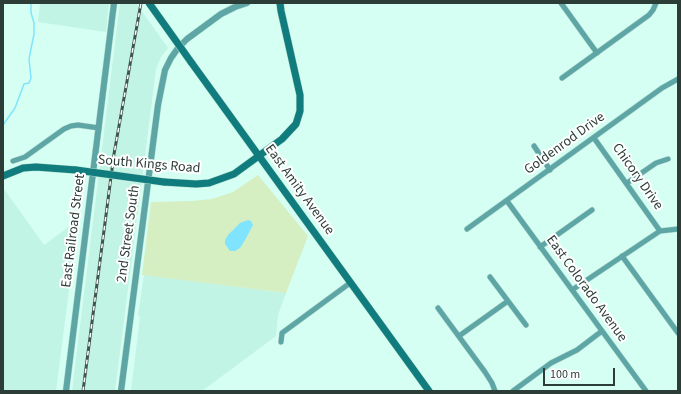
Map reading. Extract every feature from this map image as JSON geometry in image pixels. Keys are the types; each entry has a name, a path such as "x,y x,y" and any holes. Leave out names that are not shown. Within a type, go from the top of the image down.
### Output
{"main road":[{"name":"East Amity Avenue","path":"149,3 429,391"},
{"name":"South Kings Road","path":"3,176 23,168 36,166 164,182 196,184 209,183 234,174 282,139 296,124 300,111 300,95 280,3"}],"street":[{"name":"East Railroad Street","path":"66,391 114,3"},
{"name":"2nd Street South","path":"121,391 158,105 165,70 175,52 187,38 221,14 247,3"},
{"path":"561,3 597,53"},
{"path":"562,78 649,15 656,4"},
{"name":"Goldenrod Drive","path":"467,229 662,88 678,79"},
{"path":"13,161 24,157 64,129 71,126 78,125 99,128"},
{"name":"Chicory Drive","path":"594,138 660,231"},
{"path":"534,146 550,170"},
{"path":"627,183 656,163 668,159"},
{"name":"East Colorado Avenue","path":"507,201 646,391"},
{"path":"540,247 592,210"},
{"path":"572,290 660,231 678,229"},
{"path":"622,256 678,333"},
{"path":"490,277 526,325"},
{"path":"281,342 282,333 350,283"},
{"path":"459,336 508,301"},
{"path":"438,308 485,372 495,391"},
{"path":"513,391 551,363 577,350 602,331"}],"shaded area":[{"path":"40,3 109,3 106,32 38,22"},
{"path":"120,3 136,3 168,48 161,57 156,69 115,391 72,391"},
{"path":"258,175 308,236 286,293 142,275 151,202 212,199 233,192"},
{"path":"4,189 44,245 78,220 56,391 3,391"},
{"path":"144,275 286,293 278,315 276,336 202,391 131,391 140,317 138,316"}],"water":[{"path":"248,220 251,221 253,225 245,240 240,248 235,251 230,251 225,244 225,240 240,223"}],"waterway":[{"path":"3,125 15,108 24,84 29,83 31,78 29,59 34,34 31,3"}],"railway":[{"path":"83,391 114,154 141,3"}]}
